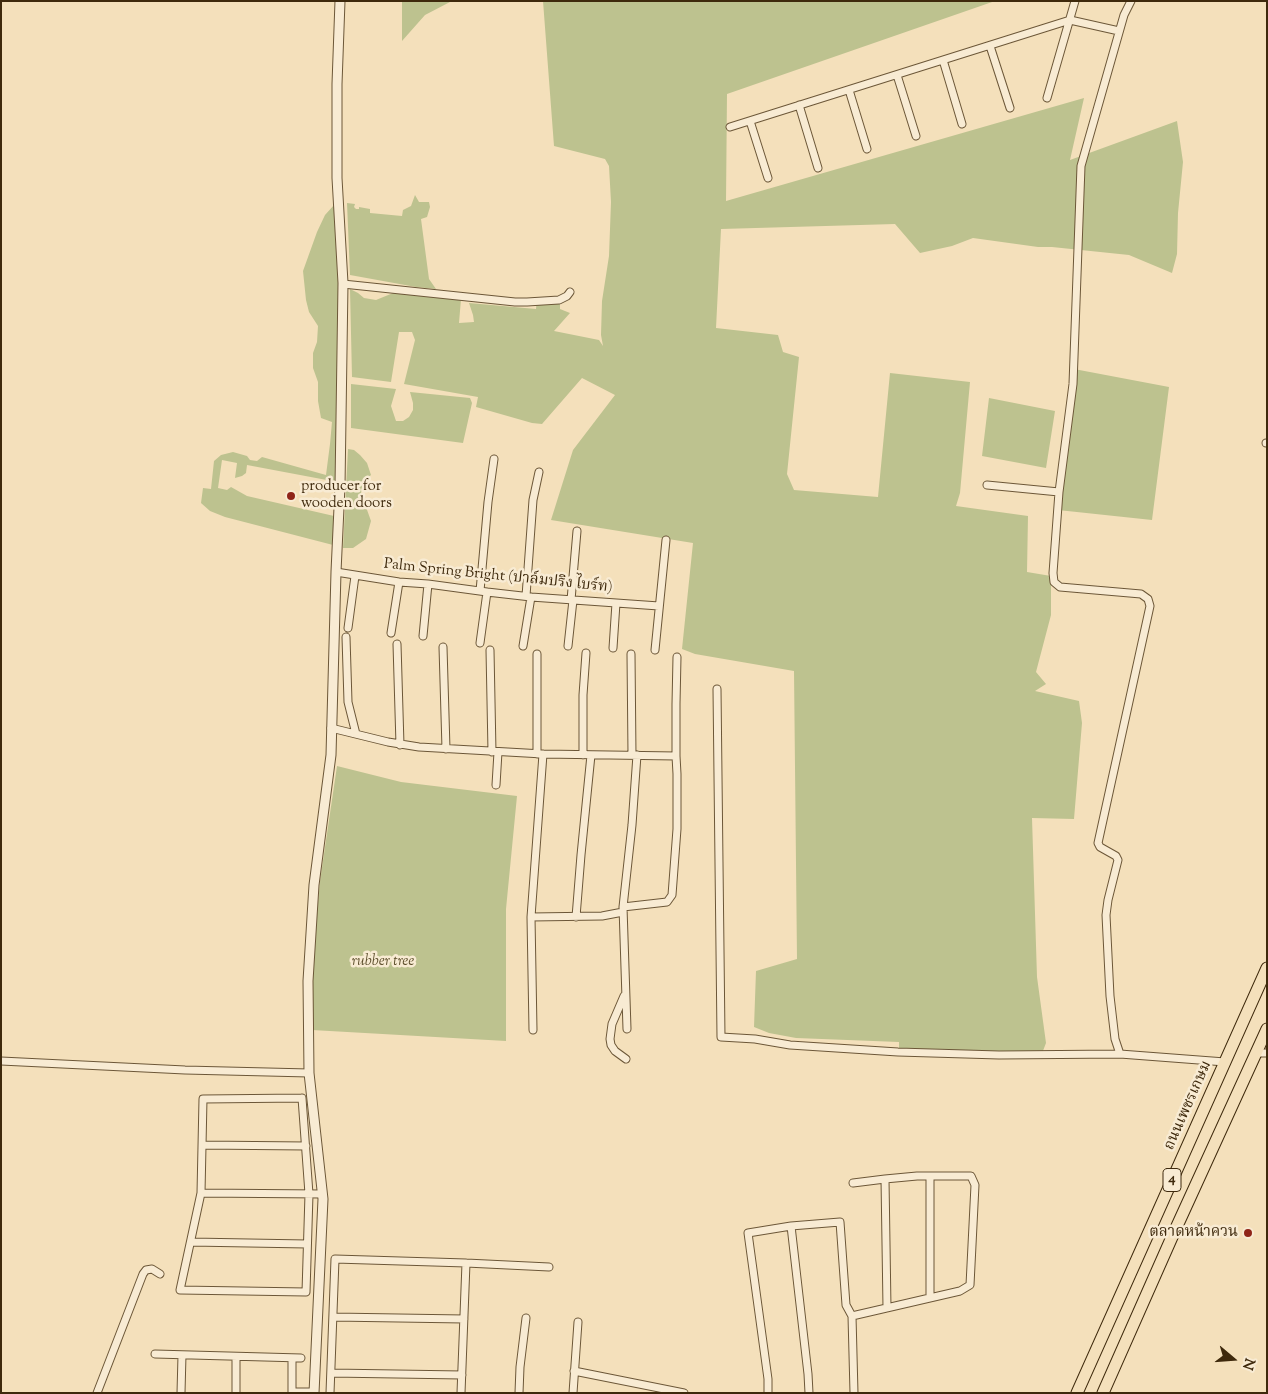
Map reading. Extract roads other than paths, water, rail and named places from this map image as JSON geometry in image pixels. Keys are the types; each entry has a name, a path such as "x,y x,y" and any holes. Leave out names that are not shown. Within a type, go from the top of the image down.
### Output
{"highway":[{"name":"ถนนเพชรเกษม","path":"1077,1393 1267,968"},
{"name":"4","path":"1103,1393 1172,1237 1261,1053 1267,1029"}],"street":[{"path":"292,1358 292,1392 314,1392 322,1194 309,1073 308,981 314,885 331,755 343,284 337,178 337,84 340,1"},
{"path":"1047,98 1075,1"},
{"path":"1120,1054 1115,1039 1110,996 1106,915 1118,860 1116,856 1100,847 1098,842 1150,606 1148,599 1141,594 1060,587 1054,582 1053,573 1059,492 1073,384 1082,166 1119,31 1130,1"},
{"path":"730,127 1070,20 1119,31"},
{"path":"990,46 1010,108"},
{"path":"943,60 962,124"},
{"path":"897,75 916,136"},
{"path":"848,90 867,149"},
{"path":"799,106 818,168"},
{"path":"750,121 768,178"},
{"path":"343,284 515,302 559,300 570,292"},
{"path":"480,643 488,502 494,459"},
{"path":"523,646 528,596 533,500 539,472"},
{"path":"987,485 1059,492"},
{"path":"568,646 577,531"},
{"path":"656,650 666,540"},
{"name":"Palm Spring Bright (ปาล์มปริง ไบร์ท)","path":"336,572 483,592 659,606"},
{"path":"348,628 355,576"},
{"path":"391,633 399,582"},
{"path":"423,636 428,584"},
{"path":"613,648 616,603"},
{"path":"346,637 348,702 356,734"},
{"path":"397,644 400,745"},
{"path":"443,647 446,749"},
{"path":"490,650 496,784"},
{"path":"576,916 587,755 583,695 586,653"},
{"path":"533,1030 531,917 540,754 537,654"},
{"path":"627,1029 623,909 632,825 634,755 631,654"},
{"path":"531,917 602,916 623,909 667,902 672,895 677,829 678,657"},
{"path":"717,689 721,1037 755,1039 798,1046 898,1052 1000,1055 1120,1054 1225,1062"},
{"path":"331,728 400,745 446,749 540,754 676,756"},
{"path":"626,991 612,1024 610,1039 615,1051 626,1059"},
{"path":"1,1061 185,1070 309,1073"},
{"path":"302,1098 309,1194 306,1292 180,1290 201,1193 202,1145 203,1099 302,1098"},
{"path":"202,1145 306,1146"},
{"path":"852,1316 960,1291 970,1285 975,1185 971,1176 885,1178 853,1182"},
{"path":"930,1177 930,1297"},
{"path":"885,1178 888,1308"},
{"path":"201,1193 322,1194"},
{"path":"768,1393 748,1233 791,1226 840,1222 846,1305 852,1316 854,1393"},
{"path":"791,1226 809,1393"},
{"path":"191,1242 307,1244"},
{"path":"330,1393 335,1259 549,1267"},
{"path":"461,1393 466,1263"},
{"path":"97,1393 142,1274 146,1270 152,1269 160,1274"},
{"path":"333,1317 464,1319"},
{"path":"519,1393 526,1318"},
{"path":"573,1393 578,1322"},
{"path":"155,1354 301,1358"},
{"path":"181,1393 182,1355"},
{"path":"236,1357 236,1393"},
{"path":"574,1371 684,1393"},
{"path":"331,1373 462,1375"}],"place":[{"name":"producer for wooden doors","path":"291,496"},
{"name":"ตลาดหน้าควน","path":"1248,1233"}],"park label":[{"name":"rubber tree","path":"383,962"}]}
